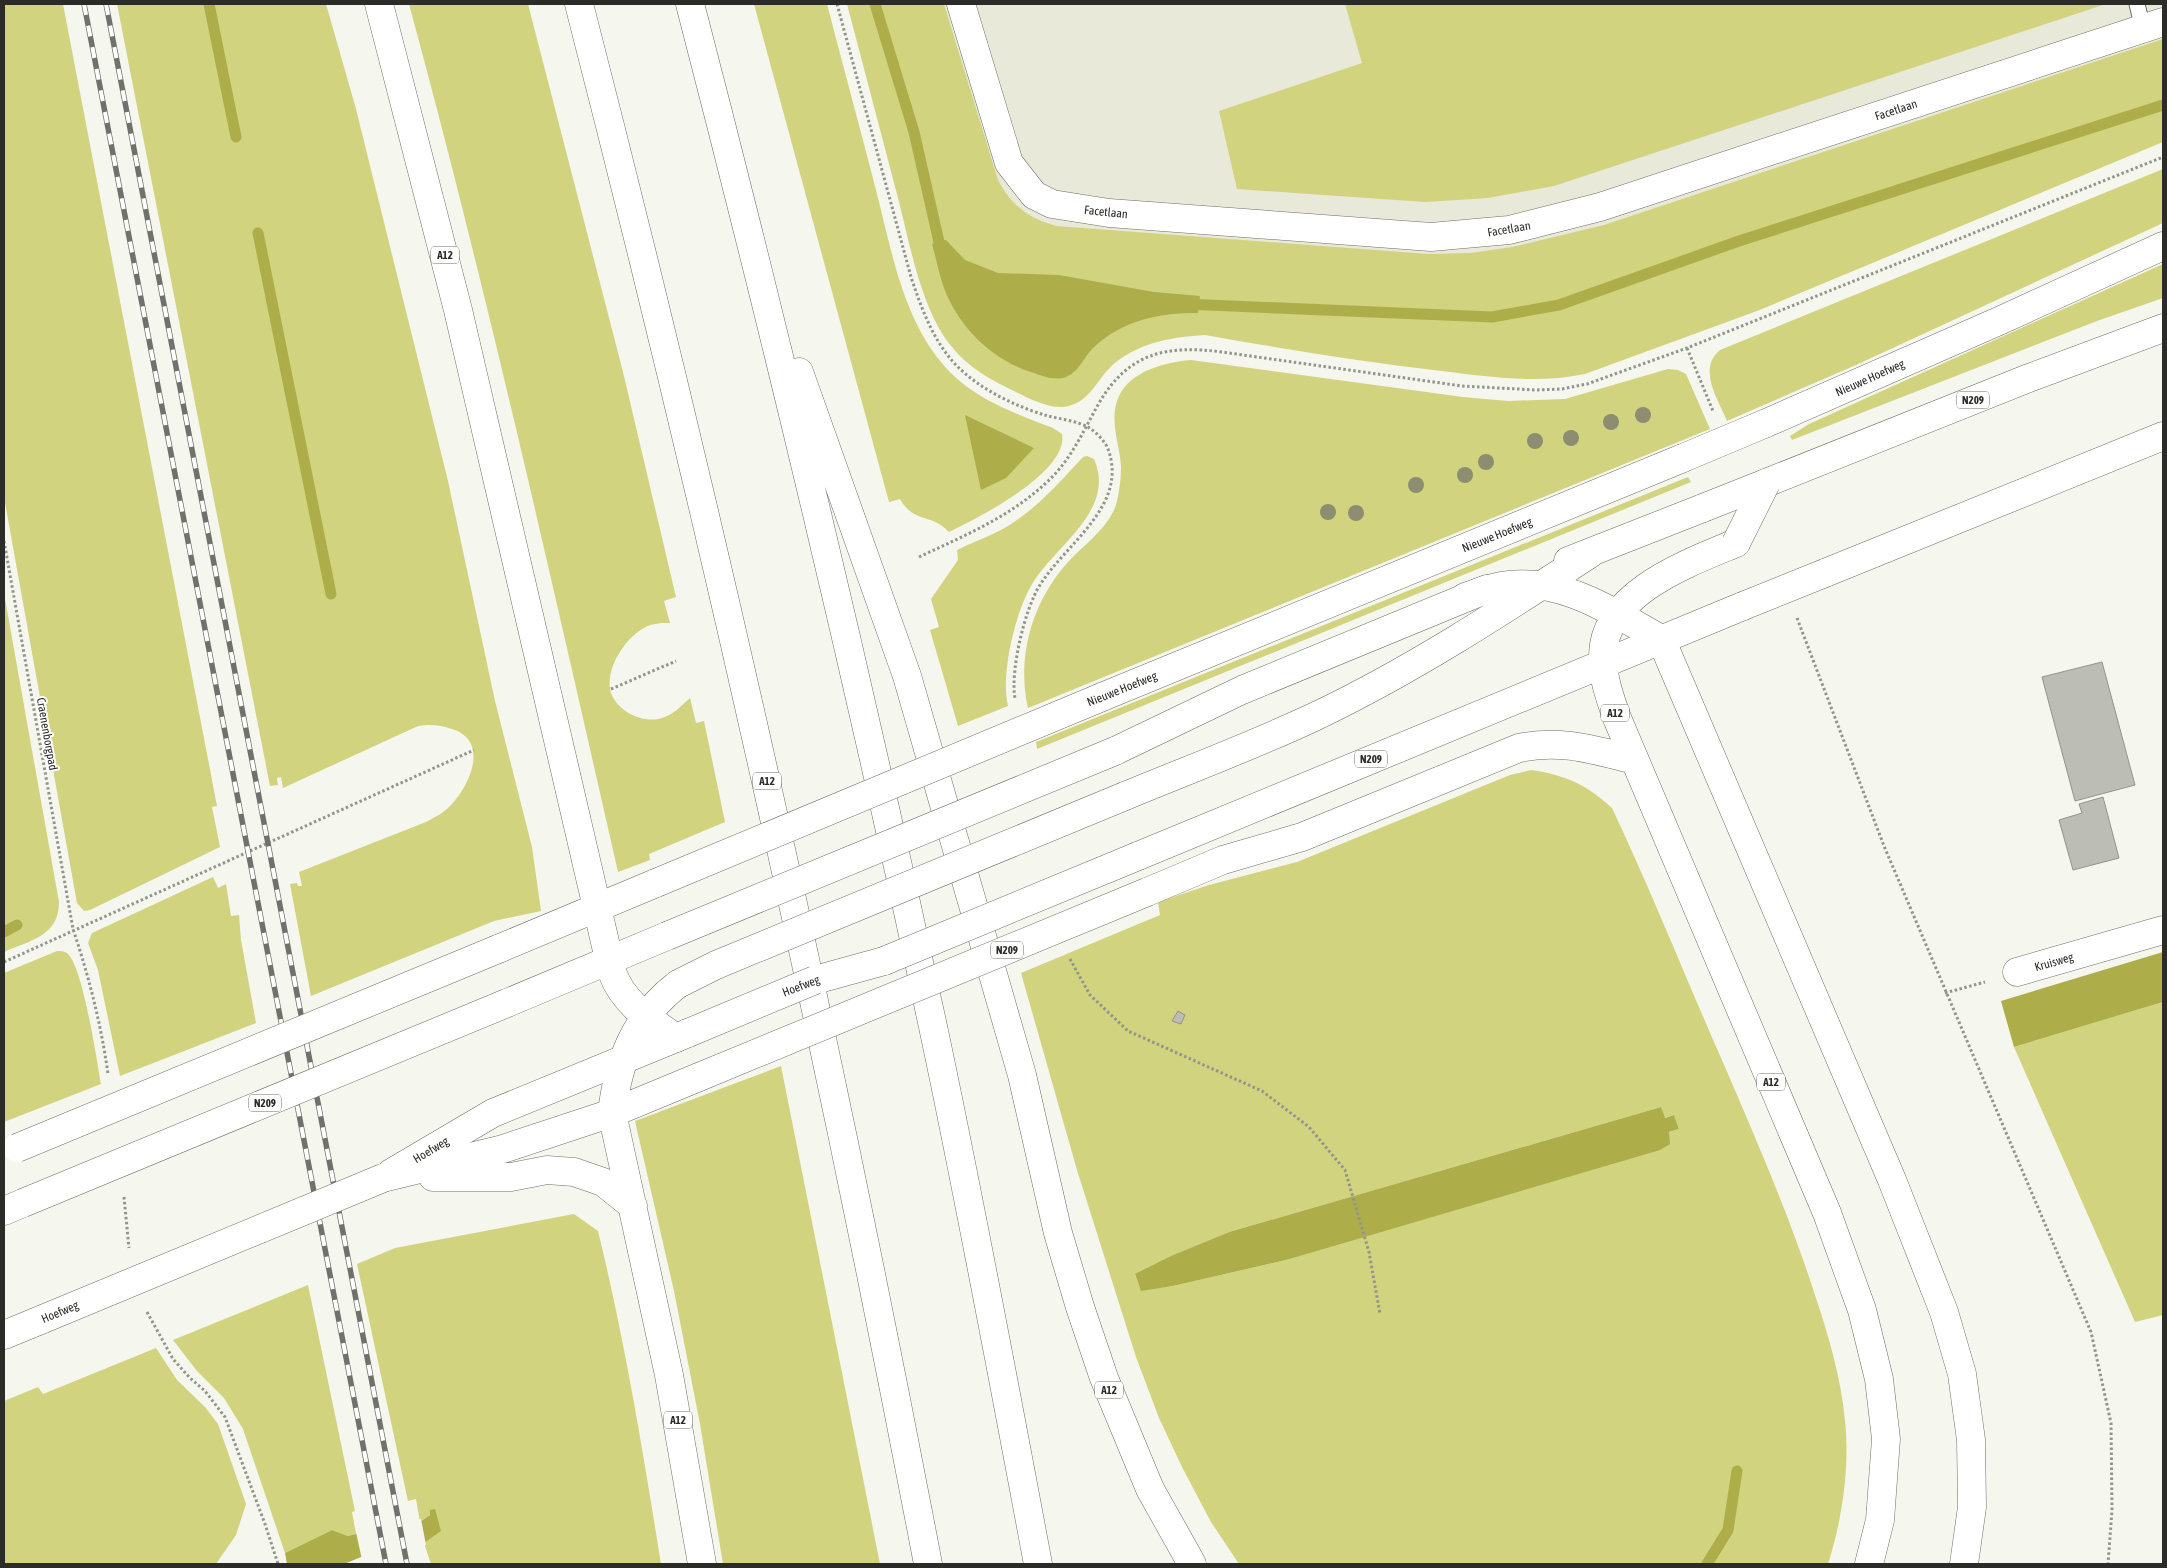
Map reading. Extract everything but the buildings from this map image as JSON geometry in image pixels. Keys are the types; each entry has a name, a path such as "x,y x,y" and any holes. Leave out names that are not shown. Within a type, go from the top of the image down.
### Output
{"main road":[{"name":"A12","path":"379,4 461,319 596,908"},
{"name":"A12","path":"579,4 666,349 768,787 834,1092 928,1564"},
{"name":"A12","path":"690,4 750,236 866,724 936,1038 1038,1564"},
{"name":"Facetlaan","path":"961,4 1009,163 1034,195 1052,204 1109,213 1431,237 1509,230 1600,207 2148,18"},
{"name":"A12","path":"750,236 907,676 1022,1076 1058,1233 1080,1307 1104,1378 1142,1471 1162,1514 1192,1564"},
{"name":"Nieuwe Hoefweg","path":"596,908 1764,424 1990,325 2163,246"},
{"name":"N209","path":"13,1207 1115,751 1242,690 1465,597 1591,554 2038,375 2163,328"},
{"name":"N209","path":"1603,664 2163,436"},
{"path":"1603,664 1606,636 1617,615 1637,594 1660,578 1736,543 1775,479"},
{"name":"N209","path":"612,1113 614,1088 632,1036 645,1016 678,984 716,964 1315,716 1480,626 1591,554"},
{"name":"N209","path":"1465,597 1500,586 1542,586 1573,593 1661,639"},
{"path":"1661,639 1892,1180 1944,1312 1962,1374 1971,1440 1972,1507 1964,1564"},
{"name":"A12","path":"1603,664 1613,707 1830,1221 1866,1324 1879,1379 1886,1438 1880,1520 1869,1564"},
{"name":"Hoefweg","path":"4,1335 383,1178 493,1113 815,980 884,961 1603,664"},
{"name":"N209","path":"383,1178 503,1149 612,1113 1223,860 1302,837 1518,748 1539,744 1567,744 1635,760"},
{"path":"10,1151 596,908 614,980 624,996 645,1016 682,1036"},
{"name":"Kruisweg","path":"2017,972 2163,930"},
{"name":"A12","path":"612,1113 669,1375 702,1564"},
{"name":"N209","path":"383,1178 511,1176 562,1170 582,1174 610,1186 633,1206"}],"path":[{"path":"837,4 900,240 923,311 935,336 959,368 977,382 1020,405 1087,426"},
{"path":"919,557 979,530 1016,508 1054,475 1067,459 1111,385 1124,371 1142,359 1165,351 1204,350 1462,386 1536,390 1562,389 1586,384 1687,348 2163,157"},
{"path":"1687,348 1714,415"},
{"name":"Craenenborgpad","path":"4,541 73,929"},
{"path":"1795,614 1865,799 1945,993 2091,1332 2111,1423 2112,1510 2108,1564"},
{"path":"611,689 676,661"},
{"path":"4,962 73,929 474,750"},
{"name":"Kruisweg","path":"1945,993 2017,972"},
{"path":"1350,1186 1369,1252 1380,1314"}],"shaded area":[{"path":"923,4 2163,4 2163,77 1444,287 993,245"},
{"path":"946,240 965,260 998,273 1059,275 1154,292 1200,296 1198,313 1155,317 1129,325 1104,338 1093,348 1072,374 1063,378 1045,377 1017,367 1003,359 978,340 967,328 950,302 944,288 932,244"},
{"path":"965,415 1034,448 1006,478 981,490"},
{"path":"2163,952 2163,1002 2014,1047 2001,1001"},
{"path":"1661,1107 1665,1118 1674,1115 1679,1129 1669,1132 1670,1144 1660,1150 1286,1260 1173,1286 1141,1291 1135,1274 1171,1256 1229,1232"},
{"path":"435,1509 441,1531 424,1543 415,1542 366,1551 366,1555 344,1564 287,1564 285,1553 332,1530 348,1536 420,1522 430,1515 430,1510"}],"green space":[{"path":"4,4 63,4 217,806 212,807 220,847 90,910 84,911 77,903 4,497"},
{"path":"117,4 326,4 356,109 448,481 495,701 532,847 541,911 494,921 311,996 290,884 297,883 298,886 302,886 299,872 426,822 442,813 451,805 465,786 473,764 473,753 471,743 464,735 452,729 435,725 418,726 283,788 281,777 277,778 278,785 270,786"},
{"path":"409,4 528,4 623,372 676,597 664,601 670,623 647,626 623,647 613,665 610,684 611,693 614,700 625,711 639,718 647,719 666,717 690,698 696,723 704,721 725,822 649,854 650,860 618,872 492,328"},
{"path":"754,4 827,4 893,258 916,323 941,362 952,375 965,385 1007,410 1053,428 1062,434 1060,449 1051,463 1037,478 999,505 949,532 936,522 911,512 900,499 889,502"},
{"path":"847,4 944,4 998,180 1009,197 1022,210 1037,219 1056,226 1428,254 1470,253 1512,247 1604,225 2163,39 2163,142 1757,311 1585,374 1549,379 1478,375 1353,359 1205,335 1170,339 1136,350 1109,368 1087,396 1072,405 1057,407 1045,405 1027,397 973,368 958,355 941,332 932,315 912,256"},
{"path":"1345,4 2106,4 1554,186 1488,198 1425,202 1237,189 1219,111 1362,63"},
{"path":"2163,169 2163,223 1856,365 1727,421 1715,394 1710,375 1710,366 1713,358 1720,350"},
{"path":"2163,264 2163,298 2097,321 1792,440 1790,436 1809,424"},
{"path":"1191,360 1463,397 1508,401 1565,399 1668,369 1678,370 1686,374 1710,429 1028,708 1024,668 1026,649 1037,610 1057,575 1108,521 1116,505 1121,472 1115,423 1116,405 1119,396 1124,387 1132,380 1150,369 1170,363"},
{"path":"1087,456 1094,459 1099,477 1097,494 1091,510 1081,525 1044,567 1027,593 1021,607 1008,660 1006,693 1008,706 958,726 930,630 939,627 931,599 958,560 957,550 999,531 1023,516 1044,498 1083,457"},
{"path":"1688,477 1691,482 1037,749 1036,742"},
{"path":"4,593 59,902 58,913 49,930 33,940 4,952"},
{"path":"1531,770 1565,778 1584,787 1612,808 1774,1182 1805,1264 1824,1324 1837,1372 1843,1405 1846,1439 1846,1475 1841,1512 1828,1564 1239,1564 1211,1522 1159,1418 1136,1357 1077,1170 1021,973 1160,915 1158,902 1209,885 1297,862 1510,775","holes":["1661,1107 1664,1118 1674,1115 1679,1129 1286,1260 1173,1286 1141,1290 1135,1275 1172,1256 1229,1232"]},
{"path":"213,877 218,888 226,884 231,916 239,915 241,940 256,1023 120,1076 98,970 88,943 92,933"},
{"path":"57,951 68,954 74,963 79,977 89,1016 101,1084 4,1122 4,973"},
{"path":"2163,1002 2163,1315 2135,1322 2014,1047"},
{"path":"781,1066 880,1564 723,1564 700,1424 674,1291 635,1121"},
{"path":"574,1214 598,1231 625,1355 661,1564 431,1564 424,1543 430,1515 420,1522 416,1499 408,1501 357,1264 395,1248"},
{"path":"308,1285 355,1511 352,1512 356,1534 348,1536 332,1530 285,1553 243,1429 224,1398 197,1371 173,1340"},
{"path":"156,1348 177,1380 205,1407 218,1424 246,1504 236,1535 216,1564 4,1564 4,1401 38,1387 43,1394"}],"pier":[{"path":"421,1519 426,1545 415,1548 413,1545 368,1553 367,1557 362,1560 356,1532"}],"waterway":[{"path":"209,4 236,137"},
{"path":"875,4 914,132 939,242 947,254"},
{"path":"1184,304 1492,317 1559,305 1739,241 2163,105"},
{"path":"258,233 331,594"},
{"path":"4,932 17,925"},
{"path":"1707,1564 1728,1530 1737,1471"}],"railway":[{"path":"84,4 386,1564"},
{"path":"106,4 407,1564"}]}
